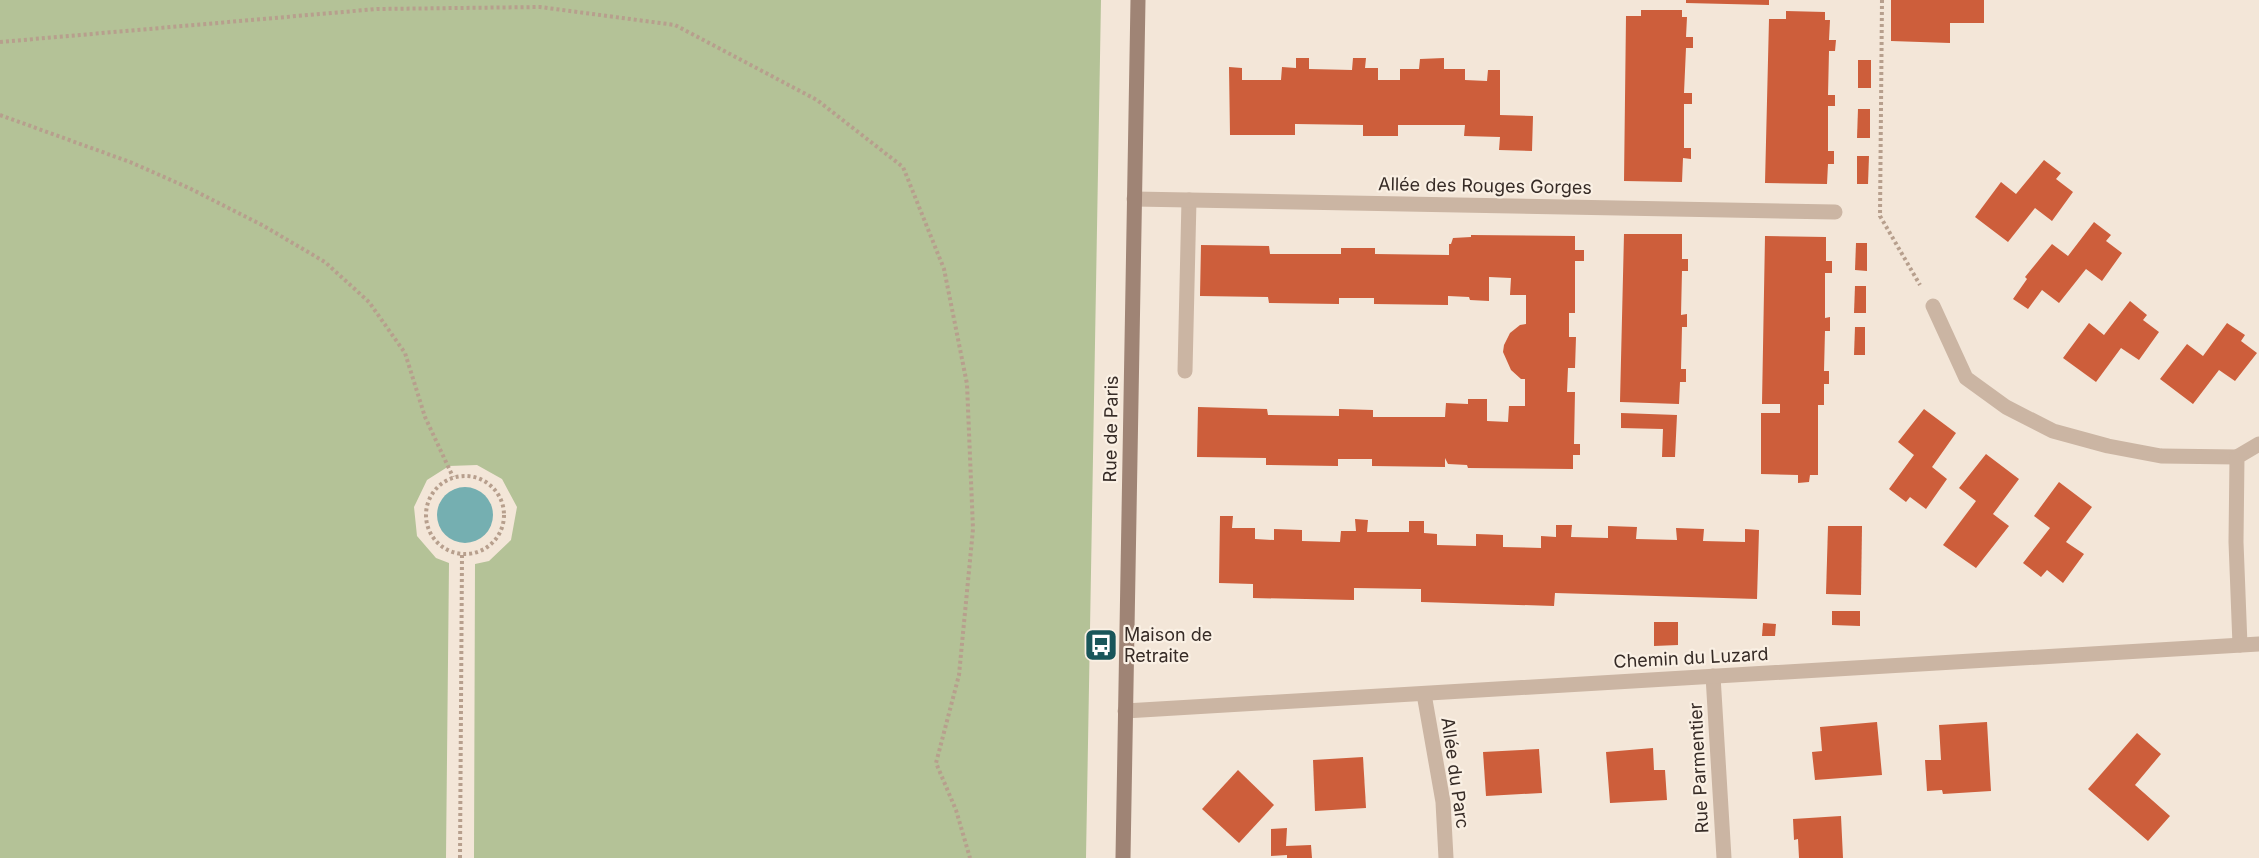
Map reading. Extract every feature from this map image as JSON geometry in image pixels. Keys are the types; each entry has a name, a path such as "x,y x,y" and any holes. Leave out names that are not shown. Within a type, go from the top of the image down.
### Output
{"main road":[{"name":"Rue de Paris","path":"1123,858 1138,0"}],"street":[{"name":"Allée des Rouges Gorges","path":"1134,200 1835,212"},
{"path":"1185,371 1189,200"},
{"path":"1933,306 1966,378 2006,407 2053,431 2108,446 2161,456 2237,457 2259,444"},
{"path":"2237,457 2236,542 2240,645"},
{"name":"Chemin du Luzard","path":"1125,711 2259,644"},
{"name":"Rue Parmentier","path":"1713,676 1724,858"},
{"name":"Allée du Parc","path":"1424,694 1443,802 1446,858"}],"path":[{"path":"1882,0 1880,216 1933,306"},
{"path":"0,42 377,9 540,7 675,25 817,100 903,167 944,269 967,384 973,529 959,675 936,763 956,810 970,858"},
{"path":"0,115 130,162 189,188 262,225 326,262 369,302 405,353 425,417 453,477"},
{"path":"474,476 494,487 505,508 500,535 483,551 462,555 442,548 428,532 425,509 435,488 453,477 474,476"},
{"path":"460,858 462,555"}],"green space":[{"path":"0,0 1101,0 1086,858 474,858 475,564 489,561 511,540 517,507 502,479 477,465 449,466 427,480 414,507 417,536 436,558 449,563 446,858 0,858"}],"water":[{"path":"465,487 476,489 485,495 491,504 493,515 491,526 485,535 476,541 465,543 454,541 445,535 439,526 437,515 439,504 445,495 454,489"}],"building":[{"path":"1686,0 1769,0 1769,5 1686,3"},
{"path":"1891,0 1984,0 1984,23 1950,23 1950,43 1891,41"},
{"path":"1641,10 1682,10 1682,17 1687,17 1686,37 1693,37 1693,48 1686,48 1684,93 1692,93 1692,104 1684,104 1684,148 1691,148 1691,159 1683,158 1682,182 1624,181 1626,16 1641,16"},
{"path":"1786,11 1825,12 1825,20 1830,20 1829,40 1836,40 1835,51 1829,51 1828,95 1835,95 1835,106 1828,106 1828,151 1834,151 1834,164 1828,164 1827,184 1765,183 1769,19 1786,19"},
{"path":"1296,58 1309,58 1309,69 1352,70 1353,58 1366,58 1365,68 1378,68 1378,80 1400,80 1400,69 1419,69 1420,59 1444,58 1444,69 1465,69 1465,80 1487,81 1488,70 1500,70 1500,115 1533,116 1532,151 1499,150 1500,137 1464,136 1465,125 1398,125 1398,136 1363,136 1363,125 1295,124 1295,135 1230,135 1229,67 1242,68 1242,80 1281,80 1282,67 1296,68"},
{"path":"1858,60 1871,60 1871,88 1858,88"},
{"path":"1858,109 1870,109 1870,138 1857,138"},
{"path":"1857,156 1869,156 1868,184 1857,184"},
{"path":"2044,160 2061,173 2056,179 2073,192 2052,221 2035,208 2008,242 1975,217 2001,182 2016,194"},
{"path":"2094,222 2111,235 2106,241 2122,253 2102,281 2086,269 2059,303 2042,290 2028,309 2013,299 2027,279 2025,277 2052,244 2068,256"},
{"path":"1624,234 1682,234 1682,259 1688,259 1688,271 1682,271 1681,315 1687,314 1687,327 1682,327 1681,369 1686,369 1686,382 1680,382 1679,404 1620,402"},
{"path":"1471,235 1575,236 1575,250 1584,250 1584,261 1575,261 1575,313 1569,313 1569,337 1576,337 1575,368 1568,368 1567,392 1575,392 1574,444 1580,444 1580,455 1573,455 1573,469 1468,468 1467,465 1448,464 1445,458 1445,467 1372,466 1372,459 1338,459 1338,466 1266,465 1266,458 1197,457 1198,407 1267,409 1268,415 1339,416 1339,409 1373,410 1373,417 1445,417 1446,403 1468,404 1468,399 1487,399 1487,421 1508,422 1509,406 1525,406 1525,379 1521,379 1511,370 1503,352 1510,333 1520,325 1526,324 1526,295 1510,295 1511,278 1489,277 1489,301 1448,296 1448,305 1374,304 1374,298 1339,298 1339,304 1269,303 1268,297 1200,296 1201,245 1269,246 1270,254 1341,254 1341,248 1375,248 1375,254 1449,255 1449,244 1453,238 1471,237"},
{"path":"1765,236 1826,237 1826,261 1832,261 1832,273 1825,273 1825,318 1830,317 1830,331 1825,331 1824,371 1829,371 1829,384 1824,384 1824,405 1818,405 1818,475 1810,475 1809,482 1798,483 1798,475 1761,474 1761,413 1780,413 1780,404 1762,404"},
{"path":"1856,243 1867,243 1867,271 1855,270"},
{"path":"1855,286 1866,286 1866,313 1854,313"},
{"path":"2130,301 2147,315 2143,320 2159,332 2139,360 2121,348 2096,382 2063,358 2089,323 2104,335"},
{"path":"2227,323 2245,335 2241,341 2257,353 2235,381 2219,370 2193,404 2160,379 2187,344 2203,356"},
{"path":"1855,327 1865,327 1865,355 1854,355"},
{"path":"1924,409 1956,433 1932,467 1947,479 1926,509 1910,497 1906,502 1889,489 1914,455 1898,442"},
{"path":"1621,413 1677,415 1675,457 1662,457 1663,429 1621,428"},
{"path":"1986,454 2019,479 1993,514 2009,526 1976,568 1943,545 1976,501 1959,488"},
{"path":"2059,482 2092,507 2066,542 2084,554 2063,583 2047,570 2041,577 2023,563 2050,528 2034,516"},
{"path":"1220,516 1233,516 1232,528 1255,528 1255,539 1274,540 1274,529 1302,530 1302,541 1340,542 1341,531 1356,531 1355,519 1368,520 1367,532 1409,532 1409,521 1424,521 1424,533 1437,534 1437,545 1476,546 1476,534 1503,535 1503,547 1541,548 1541,536 1556,537 1556,525 1572,525 1571,537 1608,538 1608,526 1637,527 1636,539 1677,540 1676,528 1704,529 1703,541 1745,542 1745,529 1759,530 1757,599 1555,593 1554,606 1421,602 1421,589 1354,588 1354,600 1253,598 1253,584 1219,583"},
{"path":"1828,526 1862,526 1861,595 1826,594"},
{"path":"1832,611 1860,611 1860,626 1832,625"},
{"path":"1654,622 1678,622 1678,645 1654,646"},
{"path":"1763,623 1776,624 1775,636 1762,636"},
{"path":"1877,722 1882,775 1815,780 1812,752 1822,751 1820,727"},
{"path":"1987,722 1991,791 1943,794 1942,790 1927,791 1925,760 1941,760 1939,725"},
{"path":"2137,733 2161,754 2135,785 2170,816 2148,841 2088,789"},
{"path":"1653,748 1654,770 1665,770 1667,800 1610,803 1606,752"},
{"path":"1539,749 1542,793 1486,796 1483,752"},
{"path":"1363,757 1366,808 1315,811 1313,760"},
{"path":"1238,770 1274,805 1239,843 1202,809"},
{"path":"1841,816 1843,858 1799,858 1798,839 1794,840 1793,819"},
{"path":"1287,828 1286,846 1311,845 1312,858 1271,856 1271,829"}],"place":[{"name":"Maison de Retraite","path":"1101,645"}]}
